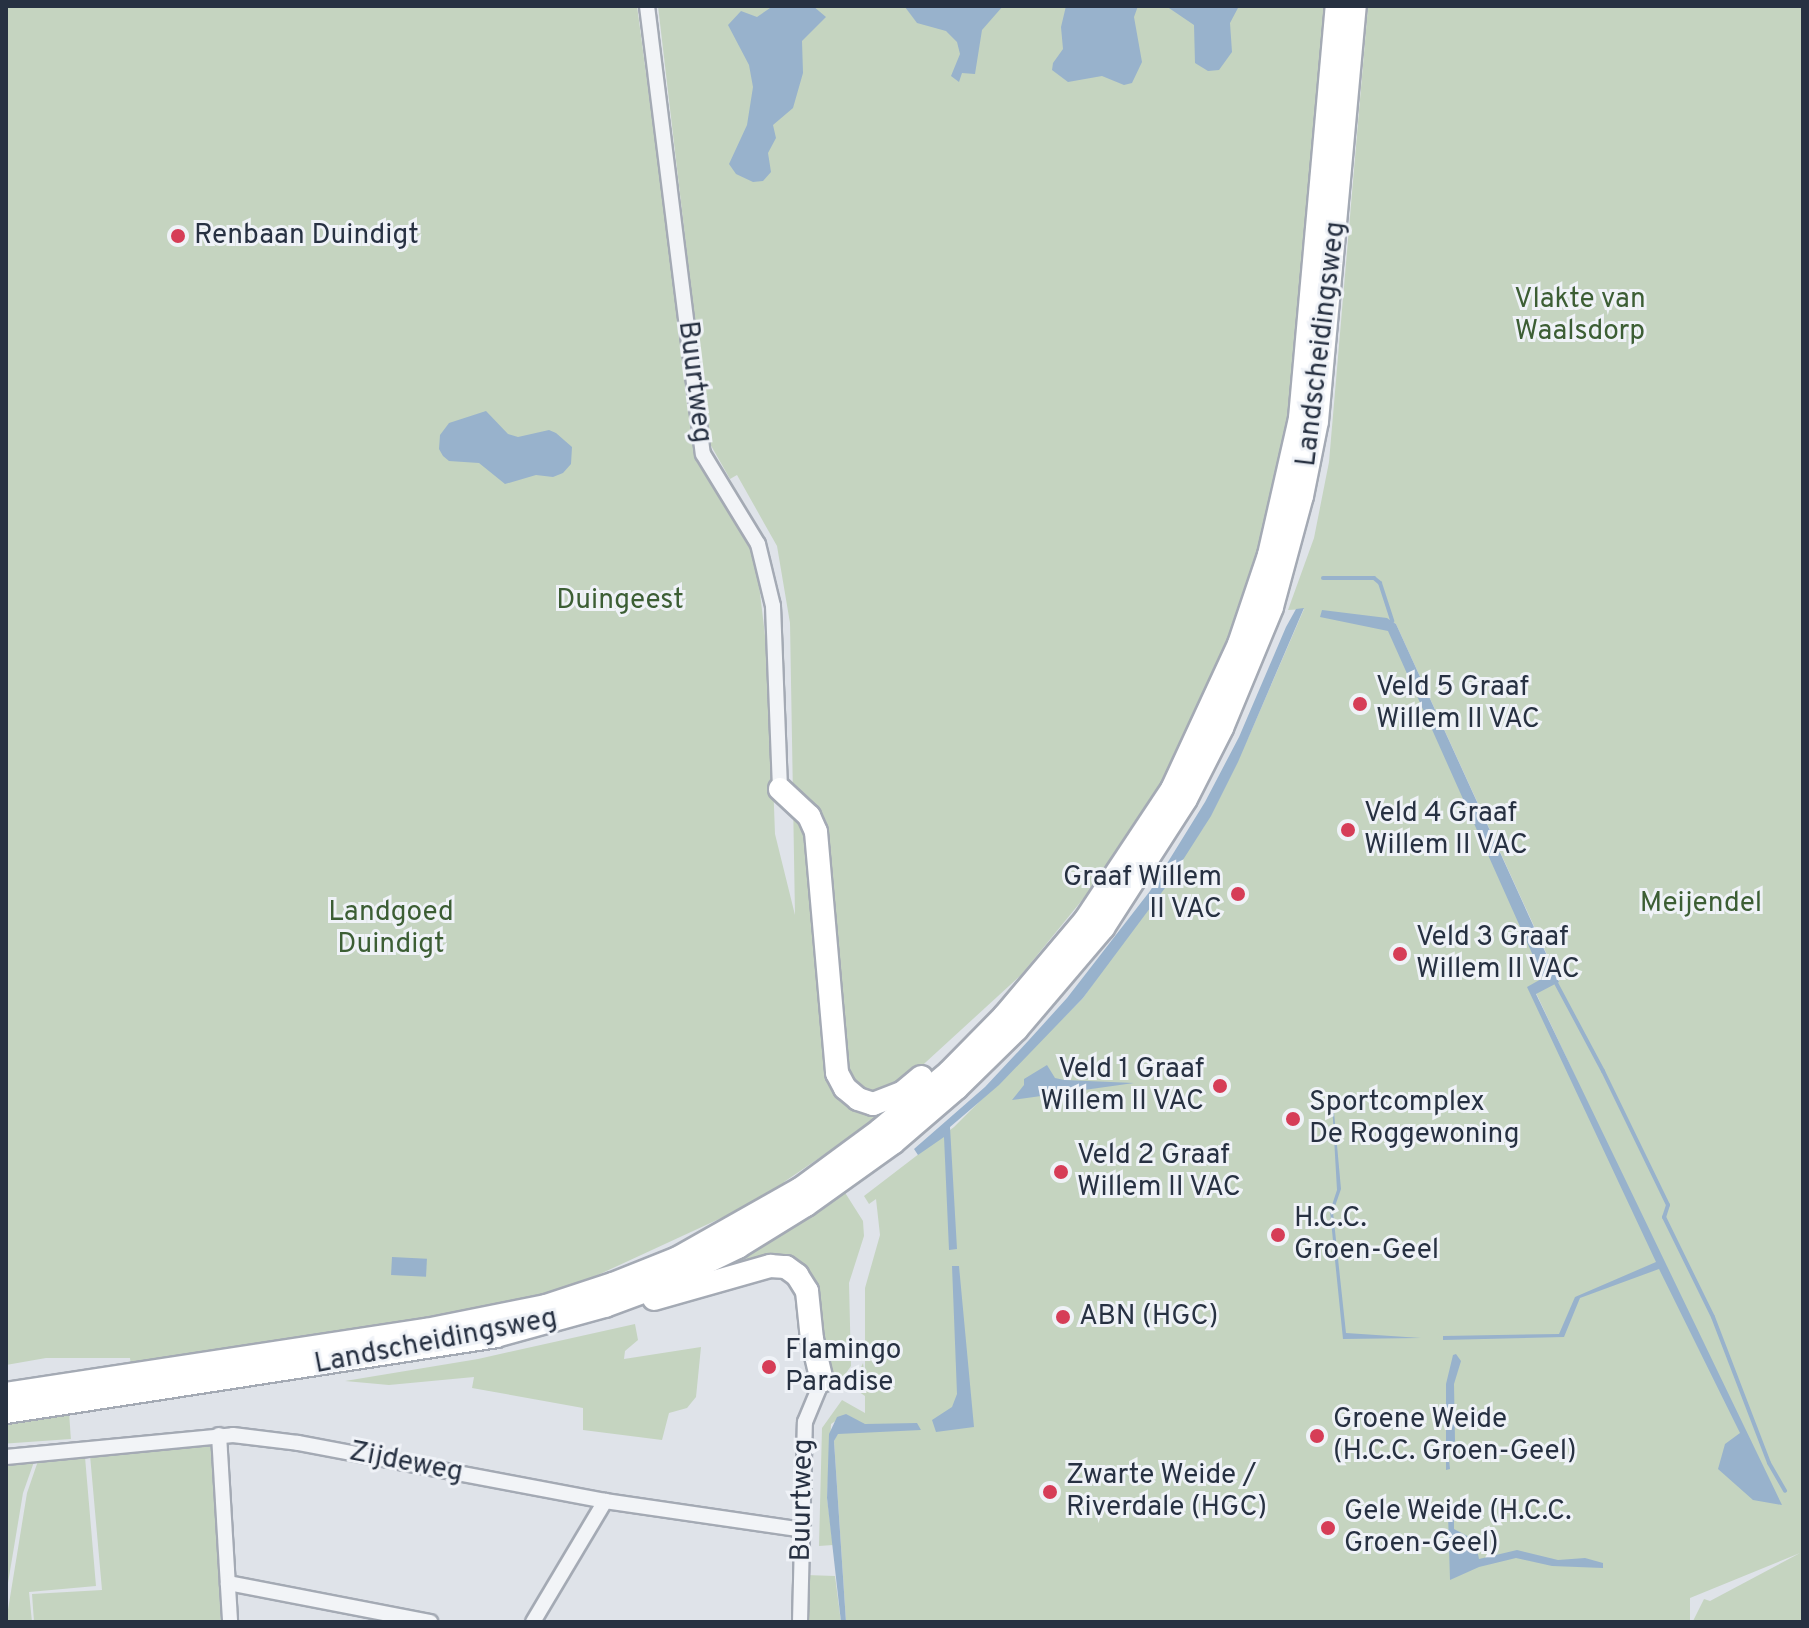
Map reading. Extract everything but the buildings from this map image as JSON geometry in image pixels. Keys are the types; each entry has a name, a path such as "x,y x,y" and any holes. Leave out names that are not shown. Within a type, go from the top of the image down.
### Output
{"main road":[{"name":"Landscheidingsweg","path":"6,1412 66,1394 493,1317 613,1284 678,1258 800,1189 880,1130 949,1072 1046,970 1125,865 1172,789 1239,644 1269,555 1300,418 1337,6"},
{"name":"Landscheidingsweg","path":"6,1394 66,1394 496,1336 605,1306 684,1275 806,1205 893,1143 957,1088 1017,1029 1095,938 1186,799 1256,651 1276,593 1302,496 1317,421 1326,353 1355,6"},
{"path":"780,789 809,816 816,832 837,1073 845,1088 858,1099 873,1104 902,1093 1010,993 1046,970"},
{"path":"605,1306 664,1298 770,1266 786,1267 797,1275 807,1291 812,1339 822,1381"}],"street":[{"name":"Buurtweg","path":"647,6 703,454 758,544 773,606 780,789"},
{"name":"Buurtweg","path":"800,1622 805,1422 822,1381"},
{"name":"Zijdeweg","path":"6,1457 219,1435 298,1443 605,1501 803,1530"},
{"path":"219,1435 230,1622"},
{"path":"533,1622 605,1501"},
{"path":"228,1583 430,1622"}],"green space":[{"name":"Landgoed Duindigt","path":"6,6 637,6 698,461 756,559 769,669 775,834 795,915 790,623 777,546 737,475 730,479 709,442 658,6 1330,6 1296,395 1247,601 1166,784 1114,861 1021,975 914,1073 900,1103 784,1182 784,1189 587,1280 509,1308 131,1366 130,1358 46,1358 6,1365"},
{"path":"1368,6 1803,6 1803,1622 1693,1621 1704,1599 1710,1601 1800,1553 1690,1598 1690,1622 846,1622 834,1441 846,1414 831,1424 827,1498 833,1545 819,1546 822,1428 842,1400 865,1413 865,1396 852,1387 863,1363 865,1377 865,1288 880,1235 876,1199 869,1204 864,1196 954,1127 1083,998 1203,828 1249,736 1304,609 1288,610 1314,538 1329,462","holes":["1388,619 1396,624 1559,981 1536,993 1578,1082 1532,990 1553,980"]},
{"path":"844,1191 863,1221 864,1236 849,1283 851,1366 844,1376 827,1377 804,1271 666,1288"},
{"path":"635,1324 638,1340 625,1351 624,1359 701,1347 696,1397 687,1408 669,1413 662,1440 583,1430 583,1408 472,1388 474,1377 389,1385 345,1381 478,1359"},
{"path":"69,1412 71,1439 7,1443 6,1416"},
{"path":"211,1443 221,1622 34,1622 32,1594 102,1590 90,1455"},
{"path":"85,1457 96,1586 29,1592 32,1622 6,1622 27,1493 39,1458"},
{"path":"35,1459 23,1493 6,1595 6,1463"},
{"path":"806,1575 835,1576 841,1622 804,1622"}],"water":[{"path":"773,6 813,6 826,17 802,41 803,73 793,108 773,125 776,138 768,153 771,172 763,181 753,182 736,174 729,164 747,125 753,87 749,65 728,25 741,11 757,17"},
{"path":"1003,6 982,30 975,74 962,73 959,82 951,76 960,54 957,42 946,31 917,23 905,7"},
{"path":"1066,6 1138,6 1134,17 1142,62 1132,83 1124,85 1102,76 1068,82 1052,70 1063,49 1061,27"},
{"path":"1166,6 1239,6 1230,23 1232,52 1219,70 1208,71 1195,63 1194,25"},
{"path":"486,411 508,434 518,437 549,430 556,433 572,447 571,464 563,473 553,477 536,475 505,484 479,463 449,461 443,456 439,449 440,435 449,423"},
{"path":"1304,608 1238,762 1211,816 1165,888 1083,998 999,1085 950,1127 957,1249 949,1250 944,1137 918,1155 914,1149 985,1087 1029,1040 1067,998 1150,891 1205,802 1239,737 1286,627 1296,609"},
{"path":"1322,610 1387,618 1396,624 1559,982 1536,994 1782,1505 1753,1500 1718,1469 1725,1444 1740,1433 1659,1269 1580,1298 1564,1337 1443,1340 1443,1336 1559,1334 1575,1297 1656,1262 1527,987 1543,978 1388,631 1320,617"},
{"path":"1047,1065 1055,1078 1064,1080 1134,1083 1012,1100 1024,1085 1024,1079"},
{"path":"1333,1101 1341,1189 1333,1212 1346,1333 1421,1338 1343,1339 1330,1211 1337,1190 1332,1103 1311,1105"},
{"path":"392,1257 427,1259 426,1277 391,1275"},
{"path":"952,1266 959,1266 974,1427 936,1432 932,1420 952,1407 957,1394"},
{"path":"1456,1354 1461,1361 1454,1384 1455,1441 1448,1449 1450,1469 1446,1470 1446,1384 1453,1355"},
{"path":"846,1414 865,1424 917,1423 921,1430 838,1434 834,1441 846,1622 841,1622 827,1498 829,1434 837,1417"},
{"path":"1448,1513 1454,1513 1454,1529 1475,1540 1479,1559 1517,1550 1558,1560 1585,1558 1603,1563 1603,1568 1552,1566 1516,1558 1479,1567 1450,1580"}],"waterway":[{"path":"1323,578 1374,578 1380,583 1392,621"},
{"path":"1556,983 1668,1205 1664,1217 1713,1317 1769,1463 1785,1491"}],"place":[{"name":"Renbaan Duindigt","path":"178,236"},
{"name":"Veld 5 Graaf Willem II VAC","path":"1360,704"},
{"name":"Veld 4 Graaf Willem II VAC","path":"1348,830"},
{"name":"Graaf Willem II VAC","path":"1238,894"},
{"name":"Veld 3 Graaf Willem II VAC","path":"1400,954"},
{"name":"Veld 1 Graaf Willem II VAC","path":"1220,1086"},
{"name":"Sportcomplex De Roggewoning","path":"1293,1119"},
{"name":"Veld 2 Graaf Willem II VAC","path":"1061,1172"},
{"name":"H.C.C. Groen-Geel","path":"1278,1235"},
{"name":"ABN (HGC)","path":"1063,1317"},
{"name":"Flamingo Paradise","path":"769,1367"},
{"name":"Groene Weide (H.C.C. Groen-Geel)","path":"1317,1436"},
{"name":"Zwarte Weide / Riverdale (HGC)","path":"1050,1492"},
{"name":"Gele Weide (H.C.C. Groen-Geel)","path":"1328,1528"}],"park label":[{"name":"Vlakte van Waalsdorp","path":"1580,316"},
{"name":"Duingeest","path":"620,601"},
{"name":"Meijendel","path":"1701,904"}]}
